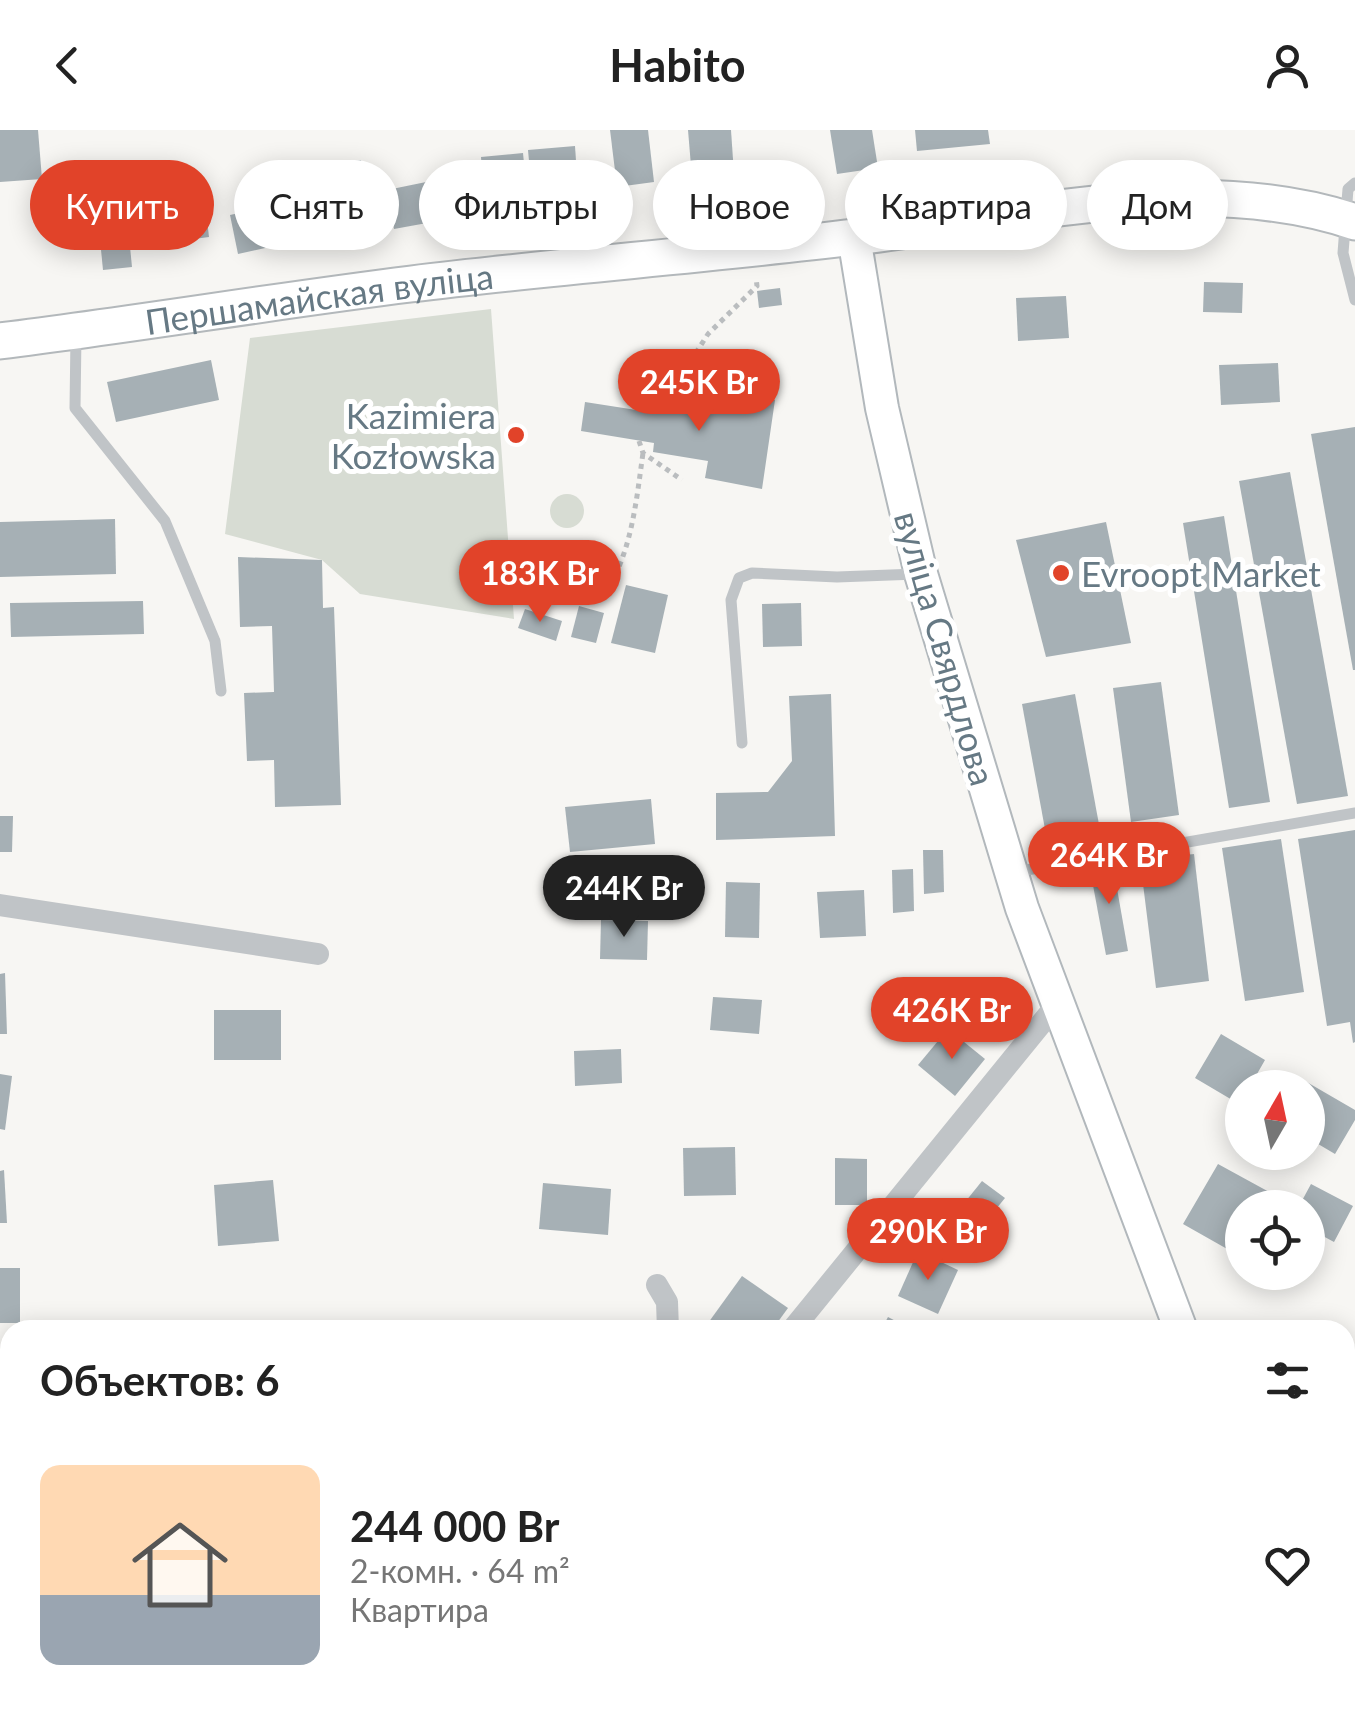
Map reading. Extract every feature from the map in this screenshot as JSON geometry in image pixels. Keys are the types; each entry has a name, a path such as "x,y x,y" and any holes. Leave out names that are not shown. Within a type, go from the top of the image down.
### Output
{"main road":[{"name":"Першамайская вуліца","path":"1067,210 1181,198 1281,205 1350,220"},
{"name":"Першамайская вуліца","path":"0,341 412,284 845,239"},
{"name":"вуліца Свярдлова","path":"856,250 882,408 922,574 1011,873 1177,1320"}],"street":[{"path":"0,905 318,954"},
{"path":"800,1320 1058,1002"},
{"path":"657,1284 668,1302 668,1320"}],"lane":[{"path":"1355,183 1348,189 1350,220 1343,253 1355,300"},
{"path":"75,332 76,408 165,520 216,641 222,690"},
{"path":"742,743 731,600 738,578 752,573 837,577 922,574"},
{"path":"1011,873 1355,813"}],"path":[{"path":"644,412 646,406 678,381 708,334 756,286 755,270"},
{"path":"606,593 618,574 633,531 643,453 639,440"},
{"path":"643,453 682,480"}],"shaded area":[{"path":"491,309 514,619 360,594 322,560 225,534 250,338"},
{"path":"567,494 579,499 584,511 579,523 567,528 555,523 550,511 555,499"}],"building":[{"path":"0,130 38,130 40,160 30,160 30,180 0,182"},
{"path":"610,130 648,130 653,182 633,185 633,160 614,160"},
{"path":"688,130 731,130 733,160 690,160"},
{"path":"830,130 872,130 877,160 845,160 845,173 837,174"},
{"path":"915,130 988,130 990,144 917,151"},
{"path":"575,146 576,160 529,160 528,150"},
{"path":"523,153 524,160 481,160"},
{"path":"419,183 419,224 399,228 399,188"},
{"path":"101,250 130,250 132,267 103,270"},
{"path":"1204,282 1243,283 1242,313 1203,312"},
{"path":"780,288 782,305 759,308 757,291"},
{"path":"1066,296 1069,338 1018,341 1016,298"},
{"path":"211,360 219,400 116,422 107,382"},
{"path":"1278,363 1280,402 1221,405 1219,365"},
{"path":"721,391 775,400 762,489 705,478 708,461 653,452 654,443 581,431 585,402 662,414 664,403 718,412"},
{"path":"1355,427 1355,670 1353,670 1311,434"},
{"path":"1290,472 1348,796 1297,804 1239,481"},
{"path":"1224,516 1270,802 1229,808 1183,523"},
{"path":"115,519 116,574 0,577 0,522"},
{"path":"1106,522 1131,643 1046,657 1016,540"},
{"path":"238,557 322,560 323,608 334,607 341,805 275,807 274,760 247,761 244,693 274,692 272,626 240,627"},
{"path":"626,585 668,595 655,653 611,643"},
{"path":"143,601 144,634 11,637 10,603"},
{"path":"801,603 802,646 763,647 762,604"},
{"path":"579,606 604,613 596,643 571,637"},
{"path":"525,609 562,621 556,641 518,628"},
{"path":"1161,682 1179,815 1131,822 1113,688"},
{"path":"831,694 835,836 716,840 716,793 768,792 792,761 789,696"},
{"path":"1075,694 1100,830 1047,840 1022,704"},
{"path":"651,799 655,844 570,852 565,807"},
{"path":"0,816 13,816 12,852 0,852"},
{"path":"1355,830 1353,1043 1350,1022 1327,1026 1298,839"},
{"path":"1281,839 1304,992 1245,1001 1222,848"},
{"path":"923,850 943,850 944,892 924,894"},
{"path":"1194,854 1209,981 1156,988 1140,860"},
{"path":"1112,860 1128,951 1106,955 1089,864"},
{"path":"913,869 914,911 893,913 892,870"},
{"path":"726,882 760,883 759,938 725,937"},
{"path":"864,890 866,936 820,938 817,892"},
{"path":"601,920 648,921 647,960 600,959"},
{"path":"5,973 7,1034 0,1034 0,974"},
{"path":"713,997 762,1000 759,1034 710,1030"},
{"path":"214,1010 281,1010 281,1060 214,1060"},
{"path":"948,1029 985,1059 955,1096 918,1065"},
{"path":"1221,1034 1265,1060 1259,1070 1225,1070 1225,1096 1195,1078"},
{"path":"621,1049 622,1083 575,1086 574,1051"},
{"path":"0,1074 12,1076 5,1130 0,1129"},
{"path":"1325,1093 1355,1110 1355,1120 1335,1154 1325,1148"},
{"path":"735,1147 736,1195 684,1196 683,1148"},
{"path":"835,1158 867,1159 867,1205 835,1205"},
{"path":"1218,1164 1266,1190 1225,1190 1225,1248 1183,1224"},
{"path":"4,1170 7,1223 0,1223 0,1171"},
{"path":"273,1180 279,1241 218,1246 214,1185"},
{"path":"982,1181 1005,1198 971,1240 949,1222"},
{"path":"543,1183 611,1189 608,1235 539,1229"},
{"path":"1325,1191 1353,1206 1334,1242 1325,1237"},
{"path":"918,1251 958,1270 938,1314 898,1296"},
{"path":"0,1268 20,1268 20,1320 0,1320"},
{"path":"742,1276 788,1308 779,1320 710,1320"}],"place":[{"name":"Kazimiera Kozłowska","path":"516,435"},
{"name":"Evroopt Market","path":"1061,573"}]}
